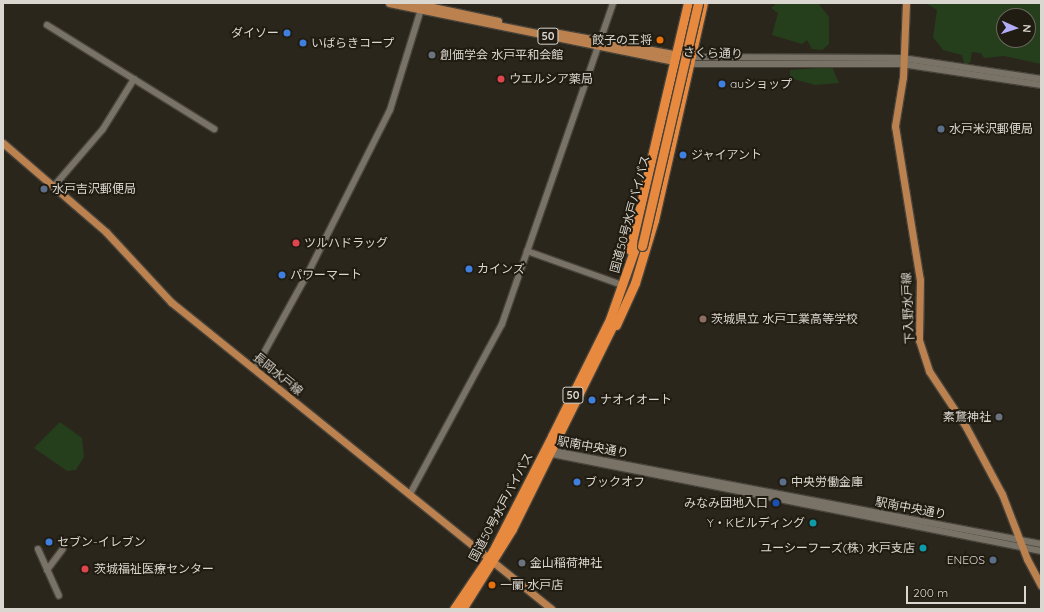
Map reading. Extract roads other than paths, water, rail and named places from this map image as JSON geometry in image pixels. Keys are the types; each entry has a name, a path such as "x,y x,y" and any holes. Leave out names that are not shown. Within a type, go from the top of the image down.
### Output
{"highway":[{"path":"604,339 676,59 688,3"},
{"name":"国道50号水戸バイパス","path":"639,246 693,3"},
{"name":"国道50号水戸バイパス","path":"462,609 491,560 549,452 604,339 639,246 698,3"},
{"path":"604,339 626,305 648,244 703,3"},
{"name":"国道50号水戸バイパス","path":"454,609 491,560"}],"main road":[{"name":"さくら通り","path":"389,3 422,6 599,44 676,59 690,60"},
{"name":"さくら通り","path":"414,3 422,6"},
{"name":"下入野水戸線","path":"906,3 895,126 920,280 921,348 929,371 966,427 1002,494 1021,544 1041,585"},
{"name":"長岡水戸線","path":"3,143 106,232 172,302 552,609"}],"street":[{"path":"410,494 502,324 613,3"},
{"path":"255,369 309,271 390,110 422,6"},
{"path":"47,25 214,129"},
{"name":"さくら通り","path":"690,60 902,61 1041,79"},
{"name":"さくら通り","path":"902,61 1041,85"},
{"path":"54,186 103,129 134,79"},
{"path":"527,251 619,284"},
{"name":"駅南中央通り","path":"549,452 1021,544 1041,551"},
{"name":"駅南中央通り","path":"1021,544 1041,544"},
{"path":"38,549 59,596"},
{"path":"47,570 63,549"}],"place":[{"name":"ダイソー","path":"287,33"},
{"name":"餃子の王将","path":"660,40"},
{"name":"いばらきコープ","path":"303,43"},
{"name":"創価学会 水戸平和会館","path":"432,55"},
{"name":"ウエルシア薬局","path":"501,79"},
{"name":"auショップ","path":"722,84"},
{"name":"水戸米沢郵便局","path":"941,129"},
{"name":"ジャイアント","path":"683,155"},
{"name":"水戸吉沢郵便局","path":"44,189"},
{"name":"ツルハドラッグ","path":"296,243"},
{"name":"カインズ","path":"469,269"},
{"name":"パワーマート","path":"282,275"},
{"name":"茨城県立 水戸工業高等学校","path":"703,319"},
{"name":"ナオイオート","path":"592,400"},
{"name":"素鵞神社","path":"999,417"},
{"name":"ブックオフ","path":"577,482"},
{"name":"中央労働金庫","path":"783,482"},
{"name":"みなみ団地入口","path":"776,503"},
{"name":"Y・Kビルディング","path":"813,523"},
{"name":"セブン-イレブン","path":"49,542"},
{"name":"ユーシーフーズ(株) 水戸支店","path":"923,548"},
{"name":"ENEOS","path":"993,560"},
{"name":"金山稲荷神社","path":"522,563"},
{"name":"茨城福祉医療センター","path":"85,569"},
{"name":"一蘭 水戸店","path":"492,585"}]}
